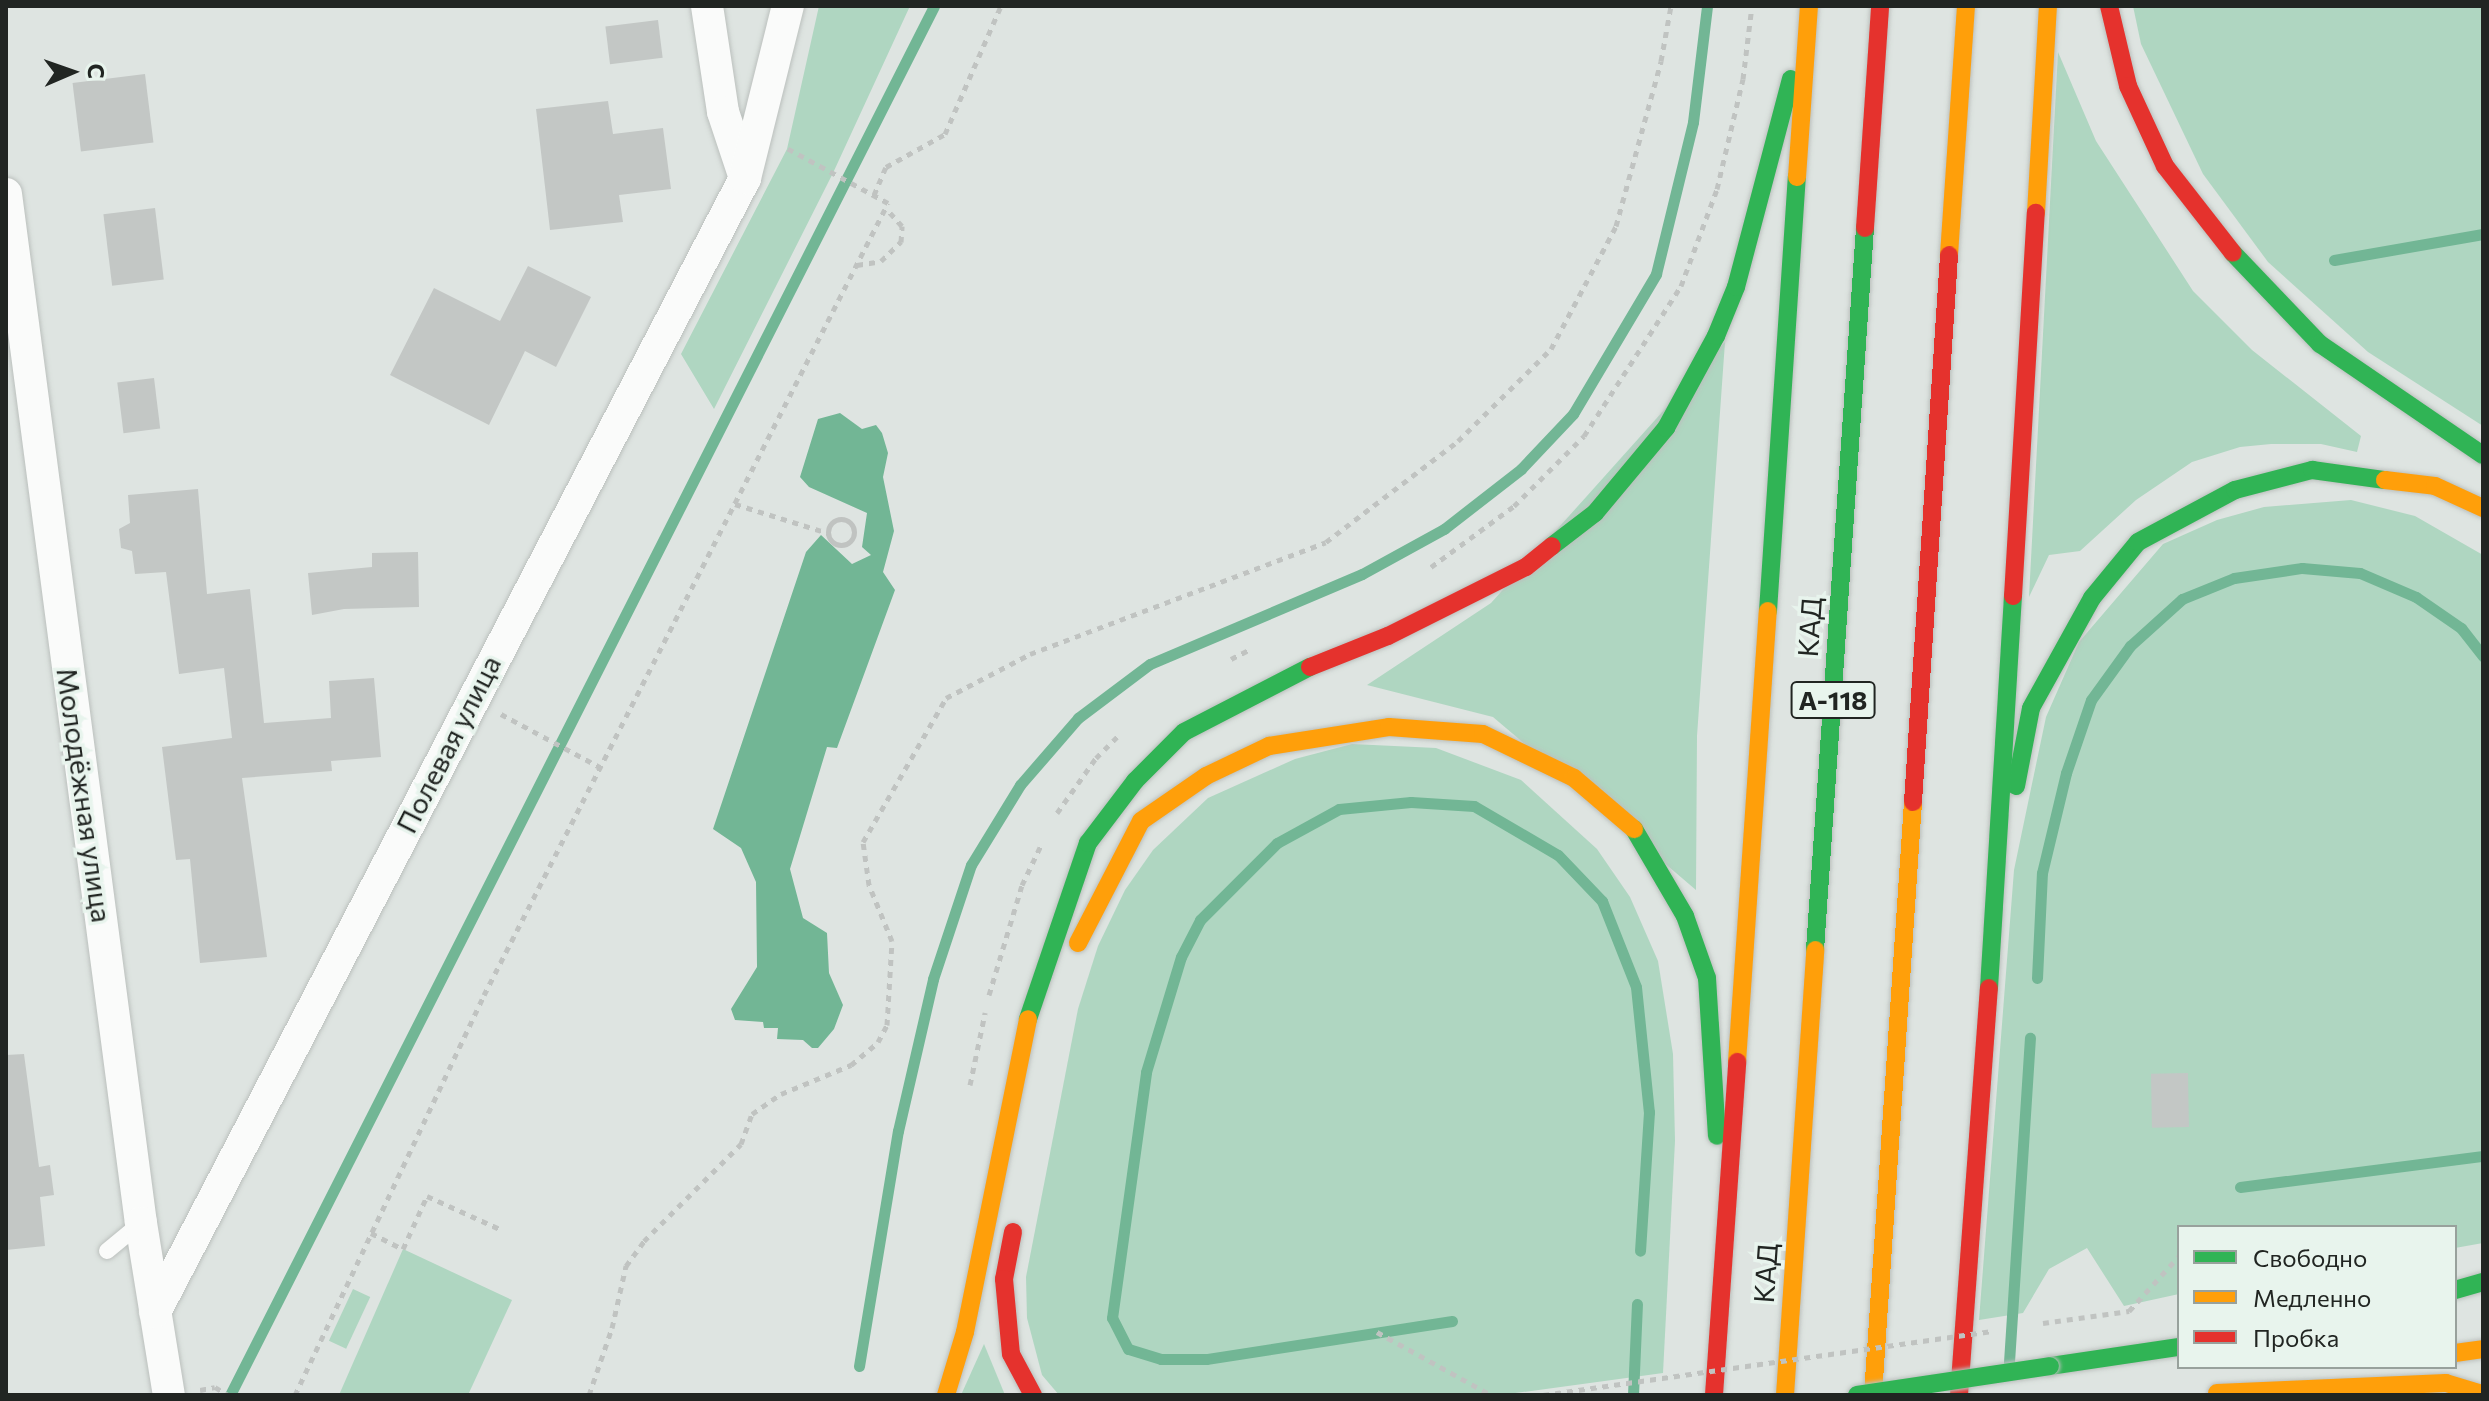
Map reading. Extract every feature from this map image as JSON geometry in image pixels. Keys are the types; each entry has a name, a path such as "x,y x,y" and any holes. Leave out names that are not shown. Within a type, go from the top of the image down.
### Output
{"main road":[{"path":"1714,1395 1808,6"},
{"path":"946,1395 968,1318 1030,1008 1088,843 1135,781 1184,732 1321,661 1388,636 1526,567 1595,513 1666,428 1716,336 1754,222 1808,6"},
{"name":"КАД","path":"1785,1395 1880,6"},
{"name":"А-118","path":"1873,1395 1966,6"},
{"path":"1959,1395 1991,967 2048,6"},
{"path":"2109,6 2128,86 2165,166 2226,245 2320,344 2483,455"},
{"path":"1991,967 2010,820 2031,708 2092,598 2138,542 2235,490 2312,470 2435,486 2483,508"},
{"path":"1070,960 1141,821 1206,776 1269,746 1389,727 1483,734 1574,778 1642,836 1685,916 1707,978 1722,1286"},
{"path":"1017,1206 1004,1279 1011,1354 1033,1395"},
{"path":"2457,1289 2483,1282"},
{"path":"2457,1305 2483,1301"},
{"path":"1857,1395 2177,1347"},
{"path":"2457,1353 2483,1349"},
{"path":"2211,1394 2361,1369"},
{"path":"2211,1394 2446,1383 2483,1394"}],"street":[{"path":"707,6 723,112 745,178"},
{"name":"Полевая улица","path":"155,1312 745,178 788,6"},
{"name":"Молодёжная улица","path":"6,194 141,1223 169,1395"}],"lane":[{"path":"107,1251 141,1223"}],"path":[{"path":"874,195 886,167 945,134 1001,6"},
{"path":"589,1395 612,1328 626,1266 644,1241 741,1144 752,1114 781,1094 851,1065 878,1042 887,1025 892,941 869,885 863,842 946,698 1030,654 1326,542 1458,441 1551,349 1616,226 1661,61 1671,6"},
{"path":"295,1395 371,1233 600,767 888,203 778,143"},
{"path":"857,265 881,261 901,242 902,226 886,208"},
{"path":"735,504 828,533 843,544 850,541 854,530 842,519 831,525 828,533"},
{"path":"494,710 600,767"},
{"path":"371,1233 403,1249 427,1196 502,1230"},
{"path":"2034,1325 2129,1311 2177,1258"},
{"path":"1543,1395 2003,1329"},
{"path":"1377,1332 1491,1395"},
{"path":"215,1387 228,1395"}],"shaded area":[{"path":"819,6 910,6 833,173 714,409 681,354 787,149"},
{"path":"2133,6 2483,6 2483,426 2368,352 2268,262 2203,174 2141,44"},
{"path":"2058,52 2096,141 2193,291 2252,350 2361,436 2357,452 2321,444 2271,444 2240,447 2192,462 2136,500 2080,551 2049,555 2029,597"},
{"path":"1725,342 1697,736 1696,890 1493,717 1367,685 1491,603"},
{"path":"840,413 862,429 876,425 882,433 888,453 883,477 894,531 883,572 895,590 837,748 827,747 790,869 803,918 827,933 829,973 843,1005 834,1029 818,1048 812,1048 803,1040 777,1039 778,1028 764,1028 763,1022 735,1020 731,1009 757,967 756,882 741,848 713,829 806,552 821,535 852,564 871,555 862,547 867,513 809,487 800,477 818,419"},
{"path":"2351,500 2415,516 2483,555 2483,1243 2457,1248 2457,1225 2177,1225 2177,1294 2124,1306 2087,1248 2049,1269 2023,1313 1979,1320 2014,870 2046,717 2079,642 2163,544 2217,520 2264,507"},
{"path":"1352,744 1436,748 1521,780 1597,849 1630,897 1658,961 1673,1054 1675,1141 1663,1373 1501,1395 1059,1395 1042,1375 1027,1318 1026,1277 1078,1009 1098,946 1125,890 1153,850 1208,798 1295,759"},
{"path":"403,1249 512,1300 468,1395 339,1395"},
{"path":"353,1289 370,1297 346,1349 329,1341"},
{"path":"984,1344 1005,1395 961,1395"}],"building":[{"path":"658,20 663,58 610,64 605,26"},
{"path":"145,74 153,142 81,151 73,83"},
{"path":"608,101 613,134 663,128 671,189 619,195 623,222 550,230 536,109"},
{"path":"155,208 164,279 112,286 103,214"},
{"path":"528,266 591,297 556,367 525,351 489,425 390,375 434,288 500,321"},
{"path":"154,378 160,429 123,433 117,383"},
{"path":"198,489 207,594 250,589 264,723 331,718 329,681 374,678 381,757 331,761 332,771 242,778 267,957 200,963 190,859 176,860 162,747 232,738 224,668 179,674 166,572 135,574 132,551 121,548 119,529 130,523 128,495"},
{"path":"418,552 419,607 344,609 312,615 308,573 372,567 372,553"},
{"path":"24,1054 39,1167 50,1165 54,1195 40,1197 45,1246 6,1250 6,1055"},
{"path":"2188,1073 2189,1127 2152,1128 2151,1074"}],"waterway":[{"path":"230,1395 934,6"},
{"path":"859,1366 898,1131 933,979 971,865 1020,785 1078,718 1150,664 1362,574 1444,529 1521,469 1573,414 1656,274 1693,122 1707,6"},
{"path":"2334,260 2483,234"},
{"path":"2037,978 2042,873 2066,773 2091,700 2130,646 2182,599 2234,578 2302,568 2360,573 2416,597 2461,628 2483,656"},
{"path":"1452,1321 1206,1359 1161,1359 1128,1349 1112,1318 1146,1072 1181,957 1200,920 1277,843 1339,809 1411,802 1474,806 1558,855 1602,901 1636,987 1649,1112 1640,1251"},
{"path":"2009,1362 2030,1038"},
{"path":"2240,1187 2483,1156"},
{"path":"1633,1395 1637,1304"}],"traffic: fast":[{"path":"1552,546 1595,513 1666,428 1716,336 1736,287 1791,79"},
{"path":"1768,611 1797,177"},
{"path":"1815,950 1865,228"},
{"path":"2233,253 2320,344 2483,455"},
{"path":"2016,786 2031,708 2092,598 2138,542 2235,490 2312,470 2385,480"},
{"path":"1989,988 2013,596"},
{"path":"1028,1019 1088,843 1135,781 1184,732 1310,667"},
{"path":"1634,829 1685,916 1707,978 1717,1136"},
{"path":"2457,1289 2483,1282"},
{"path":"2050,1366 2177,1347"},
{"path":"1857,1395 2050,1366"}],"traffic: slow":[{"path":"1797,177 1809,6"},
{"path":"1949,255 1966,6"},
{"path":"2036,213 2048,6"},
{"path":"2385,480 2435,486 2483,508"},
{"path":"1737,1062 1768,611"},
{"path":"1078,943 1141,821 1206,776 1269,746 1389,727 1483,734 1574,778 1634,829"},
{"path":"1873,1395 1913,802"},
{"path":"1785,1395 1815,950"},
{"path":"946,1395 965,1332 1028,1019"},
{"path":"2457,1353 2483,1349"},
{"path":"2217,1393 2446,1383 2483,1394"}],"traffic: jam":[{"path":"1865,228 1880,6"},
{"path":"2109,6 2128,86 2165,166 2233,253"},
{"path":"2013,596 2036,213"},
{"path":"1913,802 1949,255"},
{"path":"1310,667 1388,636 1526,567 1552,546"},
{"path":"1959,1395 1989,988"},
{"path":"1714,1395 1737,1062"},
{"path":"1013,1232 1004,1279 1011,1354 1033,1395"}]}
